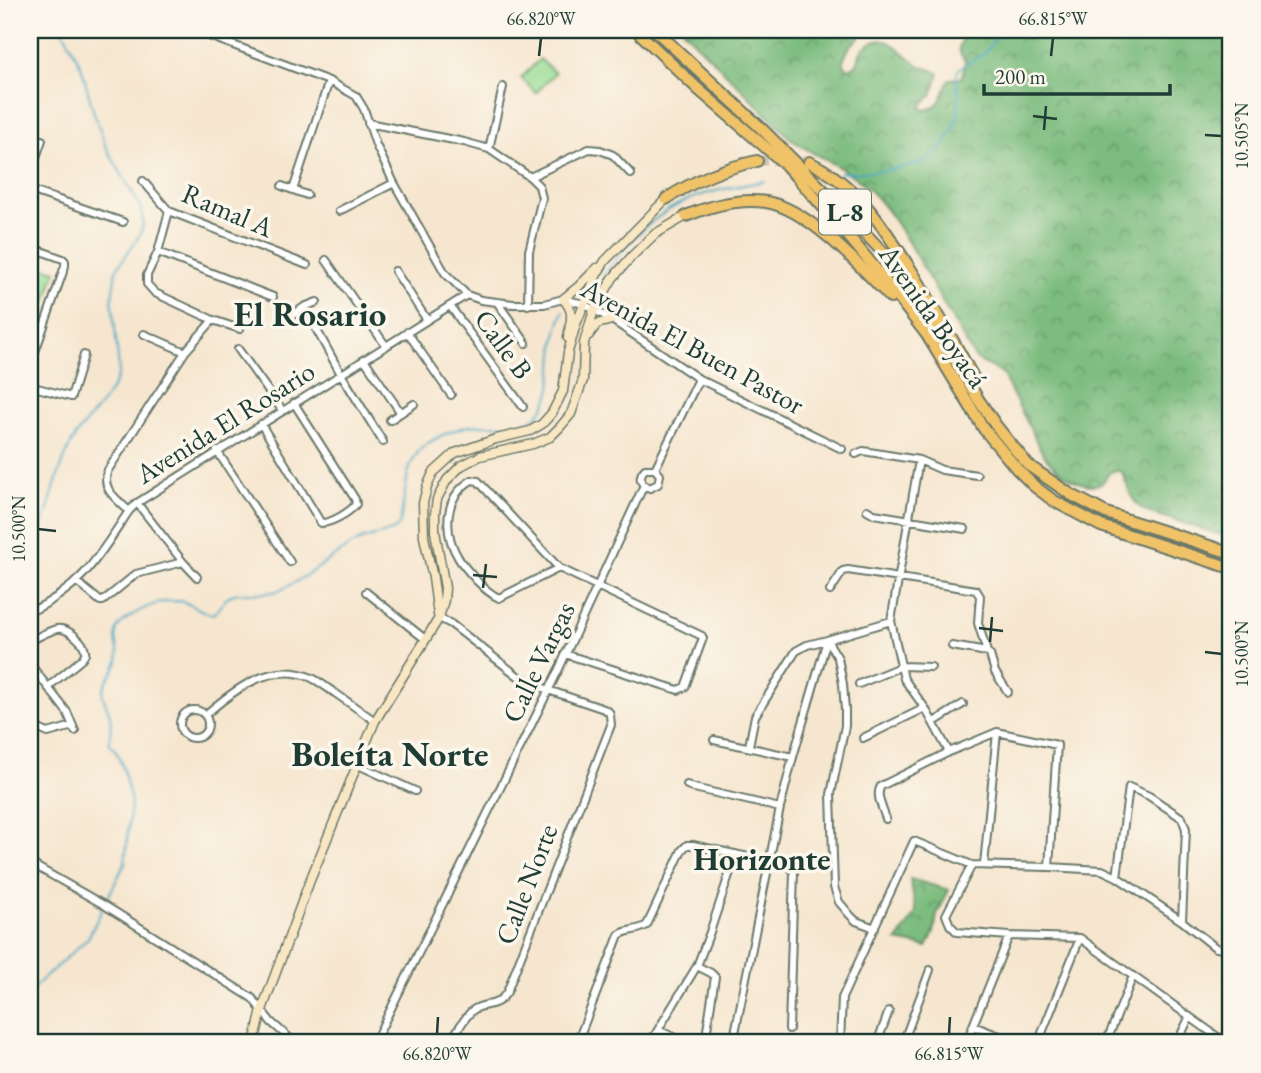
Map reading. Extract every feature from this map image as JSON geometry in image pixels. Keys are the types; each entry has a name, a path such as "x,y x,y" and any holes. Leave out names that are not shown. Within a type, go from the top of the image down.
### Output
{"highway":[{"name":"Avenida Boyacá","path":"636,30 698,89 785,164 880,274 927,335 984,429 1034,486 1054,501 1101,526 1231,568"},
{"name":"Avenida Boyacá","path":"655,30 770,137 894,264 929,316 978,399 1028,465 1070,494 1106,513 1231,553"},
{"path":"666,199 687,185 712,174 757,161"},
{"path":"809,162 835,177 870,208 887,231 940,315 997,427"},
{"path":"686,216 721,203 766,202 782,206 797,214 838,246 927,335"}],"street":[{"path":"192,30 329,81 356,96 364,109 376,145 394,183 445,273 467,295"},
{"path":"293,190 329,81"},
{"path":"489,149 503,87"},
{"path":"368,123 489,149 539,186 542,198 529,251 528,305"},
{"path":"30,175 42,140"},
{"path":"530,177 589,149 613,155 631,174"},
{"name":"Ramal A","path":"143,181 169,211 307,265"},
{"path":"339,211 394,183"},
{"path":"282,186 307,195"},
{"path":"30,190 123,222"},
{"path":"439,618 424,537 423,503 433,473 455,453 530,431 552,414 562,391 572,312 563,299 666,199"},
{"path":"169,211 158,252 147,275 150,289 213,320 240,329"},
{"path":"254,1043 262,1010 356,764 375,721 439,618 445,588 435,531 435,513 447,480 461,466 480,456 533,444 555,432 571,414 583,380 584,343 594,310 612,278 655,234 686,216"},
{"path":"30,247 63,259 65,266 30,366"},
{"path":"158,252 273,297"},
{"path":"326,260 386,346"},
{"path":"568,352 576,324 604,261"},
{"path":"396,271 427,320"},
{"name":"Avenida El Buen Pastor","path":"467,295 481,300 528,305 563,299 584,304 699,379 842,449"},
{"name":"Avenida El Rosario","path":"30,612 65,593 77,582 137,503 467,295"},
{"path":"289,317 304,306 317,302"},
{"path":"497,302 526,343"},
{"path":"304,306 341,374 383,442"},
{"name":"Calle B","path":"450,306 523,407"},
{"path":"129,511 108,490 108,470 185,352 213,320"},
{"path":"584,343 597,324 612,320"},
{"path":"407,332 451,395"},
{"path":"144,334 185,352"},
{"path":"238,349 282,410"},
{"path":"30,386 71,397 84,355"},
{"path":"364,359 401,413"},
{"name":"Calle Vargas","path":"654,469 699,379"},
{"path":"261,424 321,523 354,508 355,499 294,403"},
{"path":"390,420 414,404"},
{"path":"218,451 290,562"},
{"path":"856,454 863,451 919,460 942,470 977,475"},
{"path":"919,460 891,621 904,679 934,722 949,752"},
{"name":"Calle Vargas","path":"654,469 660,475 658,484 650,488 640,480 643,471 654,469"},
{"path":"559,568 499,598 485,589 458,559 449,535 449,507 460,490 472,480 478,481 559,568 702,636 703,641 685,687 678,690 565,654"},
{"name":"Calle Vargas","path":"374,1043 548,691 644,485"},
{"path":"137,503 197,577"},
{"path":"867,510 874,514 965,529"},
{"path":"77,582 103,601 136,574 183,562"},
{"path":"830,591 845,570 978,591 981,637 995,672 1008,692"},
{"path":"366,592 425,639"},
{"path":"439,618 451,624 518,676 548,691"},
{"path":"749,746 755,716 796,651 807,645 891,621"},
{"path":"30,641 64,629 84,648 82,659 48,687"},
{"path":"733,1043 780,808 827,640"},
{"path":"827,640 838,658 845,710 845,726 831,794 834,887 839,902 850,915 856,921 875,928"},
{"path":"952,646 987,652"},
{"path":"30,664 67,712 74,728 48,733 30,725"},
{"path":"859,684 902,666 931,667"},
{"path":"205,715 245,684 262,676 286,673 315,680 375,721"},
{"name":"Calle Norte","path":"449,1043 472,1010 496,1003 503,999 507,992 611,725 610,715 604,709 548,691"},
{"path":"934,722 963,704"},
{"path":"863,738 925,708"},
{"path":"197,711 205,715 208,726 204,734 195,738 183,732 181,720 187,713 197,711"},
{"path":"984,865 997,732"},
{"path":"886,819 878,795 880,786 949,752 997,732 1057,746 1049,867"},
{"path":"714,740 793,757"},
{"path":"356,764 415,791"},
{"path":"687,785 780,808"},
{"path":"1117,877 1129,787 1149,796 1182,818 1186,829 1182,921"},
{"path":"839,1043 842,998 914,841 972,866 1102,870 1117,877 1182,921 1216,948 1231,949"},
{"path":"577,1043 617,938 623,932 647,925 684,847 693,845 790,866 794,872 789,1029"},
{"path":"650,1043 697,966 736,854"},
{"path":"30,863 104,905 252,998 271,1022 295,1043"},
{"path":"972,866 946,915 957,932 1080,938 1226,1043"},
{"path":"966,1043 1009,936"},
{"path":"1038,1043 1080,938"},
{"path":"697,966 715,977 705,1043"},
{"path":"903,1043 930,970"},
{"path":"1106,1043 1133,976"},
{"path":"877,1043 889,1011"},
{"path":"1177,1043 1189,1017"},
{"path":"973,1026 1018,1043"},
{"path":"658,1030 687,1043"}],"green space":[{"path":"683,30 859,30 859,38 850,46 844,58 844,65 849,69 856,65 864,48 880,40 893,44 919,65 939,74 932,95 921,105 923,110 938,104 949,79 962,76 966,61 959,51 963,38 962,30 1231,30 1231,538 1148,512 1137,504 1131,495 1122,472 1110,472 1101,484 1094,485 1072,479 1053,465 1040,449 1003,375 975,358 906,238 882,204 854,176 790,138"},
{"path":"540,59 555,73 536,93 521,78"},
{"path":"37,265 56,271 46,302 30,297"},
{"path":"910,879 949,890 937,914 934,933 927,947 897,941 916,913"}],"waterway":[{"path":"30,559 65,456 116,380 119,370 112,298 116,270 141,233 143,223 141,208 106,147 81,66 63,30"},
{"path":"840,173 906,167 919,163 940,150 958,116 957,72 985,53 1002,30"},
{"path":"603,276 637,236 667,211 699,196 764,181"},
{"path":"30,991 88,938 125,863 131,802 123,768 116,751 109,743 111,719 103,695 118,661 116,637 119,626 140,611 164,602 183,602 213,614 231,595 280,590 300,580 355,543 396,529 400,523 408,473 417,454 425,445 469,426 526,422 541,411 551,385 555,346 563,311"}],"tunnel":[{"path":"757,161 785,159 809,162"}],"district":[{"name":"El Rosario","path":"310,313"},
{"name":"Boleíta Norte","path":"390,753"},
{"name":"Horizonte","path":"762,859"}]}
